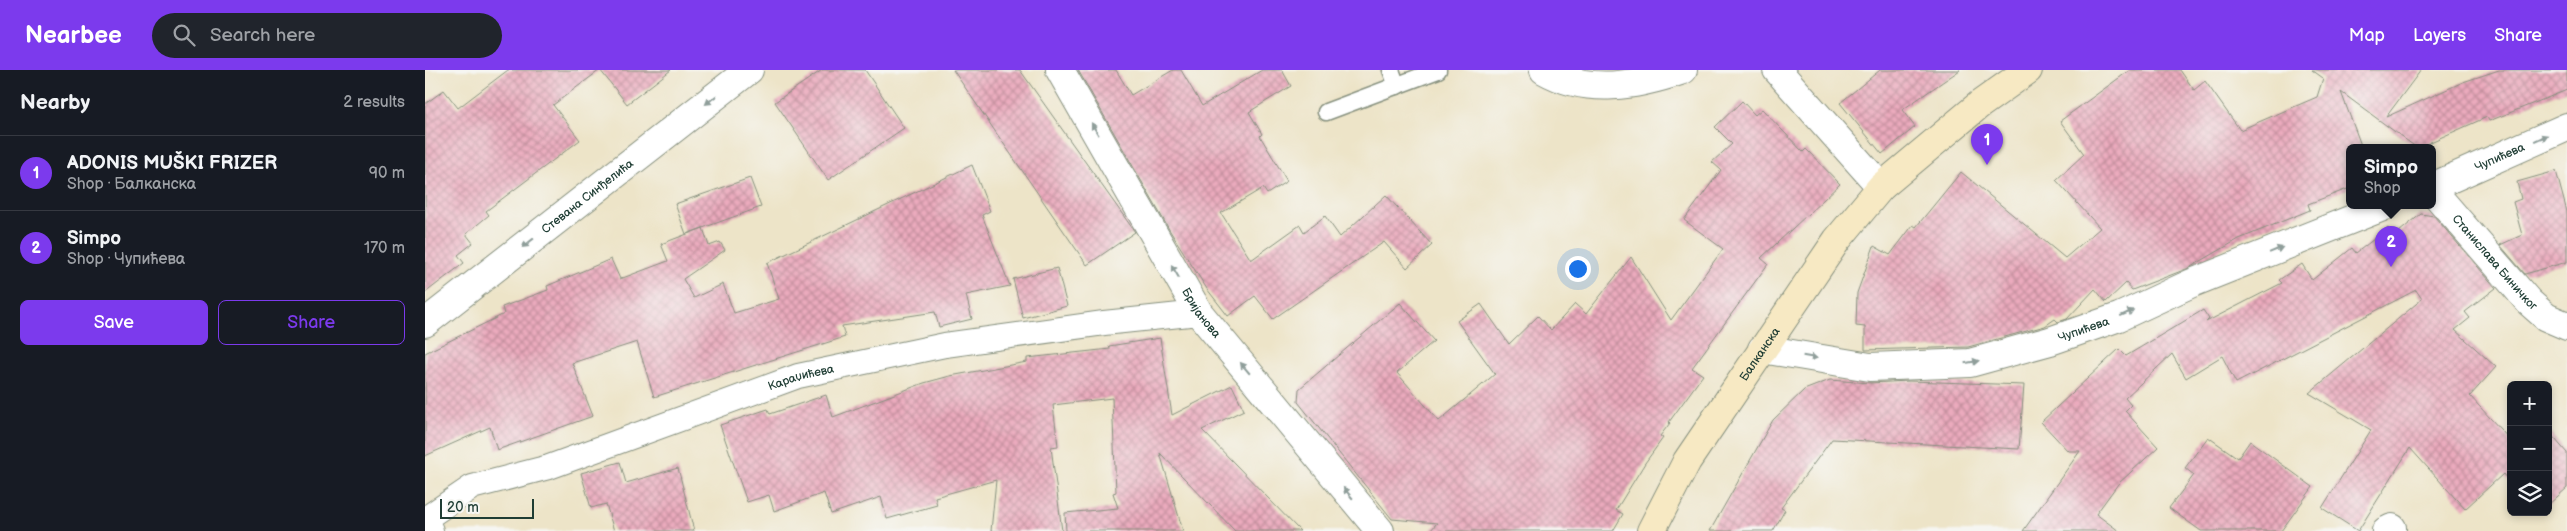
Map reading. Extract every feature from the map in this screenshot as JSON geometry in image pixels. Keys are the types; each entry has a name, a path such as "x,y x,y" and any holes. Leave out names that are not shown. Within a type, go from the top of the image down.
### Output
{"main road":[{"name":"Балканска","path":"1651,531 1687,461 1837,240 1881,187 1979,106 2029,70"}],"street":[{"name":"Стевана Синђелића","path":"425,323 749,70"},
{"name":"Бријанова","path":"1060,70 1199,313 1380,531"},
{"path":"1544,70 1582,86 1617,85 1659,78 1683,70"},
{"path":"1777,70 1881,187"},
{"name":"Чупићева","path":"2436,186 2567,126"},
{"name":"Станислава Биничког","path":"2436,193 2529,302 2546,317 2567,326"},
{"name":"Чупићева","path":"1762,349 1870,367 1970,363 2050,341 2119,317 2192,284 2378,209"},
{"name":"Караџићева","path":"425,520 472,487 549,467 798,376 945,345 1104,323 1199,313"},
{"path":"425,520 429,531"}],"lane":[{"path":"1391,70 1397,86"},
{"path":"1326,112 1397,86 1421,73 1438,70"}],"building":[{"path":"508,70 600,70 553,105 580,140 486,211 489,215 466,234 473,243 458,255 464,263 425,293 425,104 444,90 458,108"},
{"path":"600,70 671,70 627,104"},
{"path":"822,70 865,70 904,128 828,180 775,102"},
{"path":"953,70 1020,70 1135,232 1087,265"},
{"path":"1078,70 1116,70 1131,95 1173,70 1181,70 1202,106 1262,70 1282,70 1291,86 1249,112 1262,134 1260,136 1287,181 1267,194 1263,188 1221,213 1251,260 1300,225 1304,232 1325,216 1340,237 1386,195 1432,245 1407,268 1384,242 1273,319 1255,296 1228,316 1207,289 1170,231"},
{"path":"1880,70 1960,70 1902,110 1915,127 1882,154 1840,103"},
{"path":"2130,70 2180,70 2194,90 2205,81 2240,130 2317,97 2323,78 2312,70 2421,70 2386,117 2463,82 2499,70 2567,70 2567,90 2489,121 2487,117 2426,144 2412,144 2341,92 2360,144 2346,144 2346,190 2308,204 2310,210 2239,239 2189,268 2132,290 2126,283 2106,302 2095,289 2067,319 2058,322 2055,319 2045,326 1968,347 1865,350 1865,327 1856,326 1857,293 1874,246 1890,255 1913,225 1916,227 1961,172 2065,258 2100,228 2056,180 2084,154 2060,121"},
{"path":"1742,101 1755,115 1762,109 1803,152 1806,149 1840,184 1761,258 1768,264 1692,368 1703,375 1669,422 1660,436 1663,438 1616,510 1623,514 1613,531 1430,531 1437,523 1392,519 1298,402 1299,389 1400,303 1434,341 1397,373 1439,421 1495,374 1457,321 1481,304 1509,344 1538,316 1551,330 1575,304 1586,314 1631,257 1671,320 1723,249 1684,220 1721,170 1712,162 1732,144 1715,127"},
{"path":"972,165 990,211 982,215 1010,286 966,295 972,319 939,327 935,312 842,326 845,337 654,397 637,342 572,363 593,416 497,450 490,427 425,456 425,353 504,314 502,307 548,290 547,286 611,259 620,279 668,261 661,244 703,228 709,246 720,242 725,250 683,279 694,298 723,284 734,313 779,299 767,263"},
{"path":"2556,171 2567,212 2567,262 2525,274 2500,245 2522,235 2513,202 2521,199 2517,182"},
{"path":"750,178 761,207 686,234 675,204"},
{"path":"2421,214 2434,216 2496,288 2465,312 2470,318 2455,330 2496,367 2470,396 2507,437 2507,479 2503,474 2465,509 2410,448 2358,531 2322,508 2371,430 2309,393 2422,299 2416,290 2236,383 2222,356 2186,378 2172,354 2125,398 2131,405 2125,411 2158,447 2118,484 2096,514 2119,531 2023,531 2080,451 2068,451 2041,422 2119,349 2126,356 2203,310 2209,319 2206,322 2282,283 2279,280 2302,264 2312,280 2352,248 2356,253 2388,228 2394,236"},
{"path":"1057,268 1067,306 1023,318 1013,279"},
{"path":"1160,338 1172,415 1232,385 1244,410 1202,430 1300,531 1235,531 1160,453 1183,531 1066,531 1065,513 1118,508 1113,493 1116,492 1112,398 1053,405 1058,446 1051,447 1062,531 991,531 996,480 935,497 937,505 887,519 881,497 831,514 824,493 774,511 769,495 747,502 720,425 768,409 770,414 826,395 833,417 924,383 950,376 1027,362 1027,358 1110,349 1109,346"},
{"path":"1830,380 1870,383 1909,381 2024,385 2019,449 1832,439 1781,508 1785,510 1773,531 1710,531 1773,420 1804,390"},
{"path":"2552,436 2567,453 2567,488 2552,501"},
{"path":"2208,437 2238,458 2250,441 2313,487 2281,531 2201,531 2169,508 2194,475 2185,468"},
{"path":"620,462 626,483 678,468 694,531 614,531 606,504 591,508 581,473"}],"place":[{"name":"ADONIS MUŠKI FRIZER","path":"1987,165"},
{"name":"Simpo","path":"2391,267"}]}
